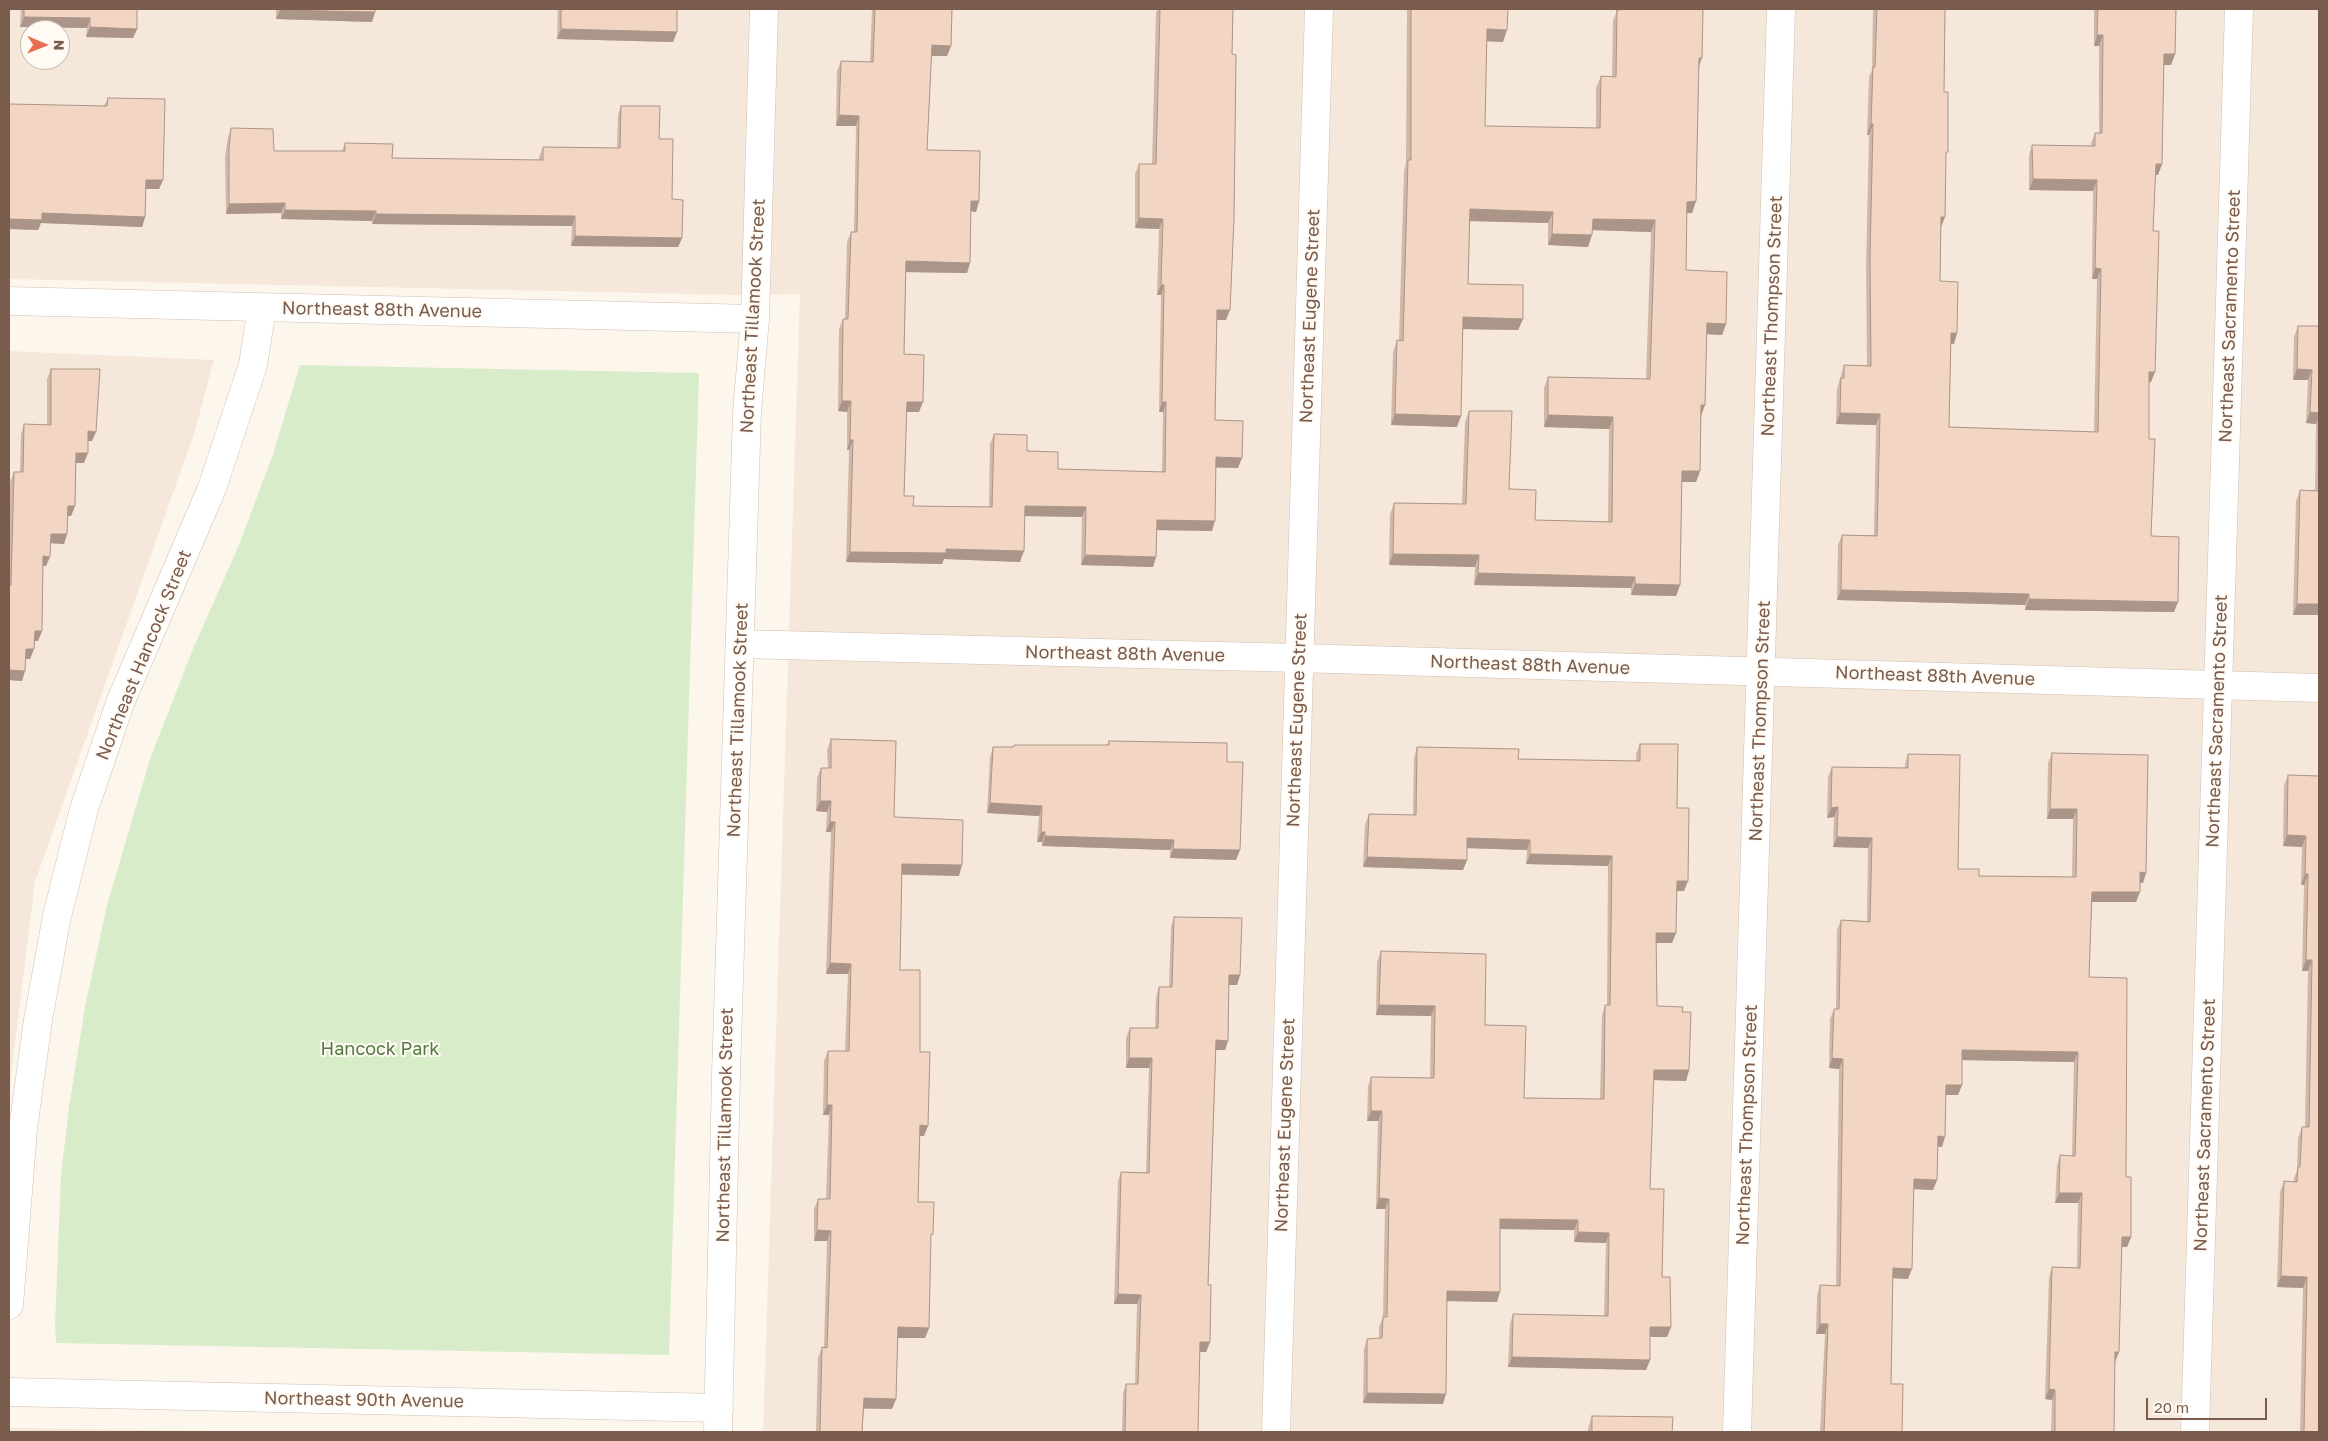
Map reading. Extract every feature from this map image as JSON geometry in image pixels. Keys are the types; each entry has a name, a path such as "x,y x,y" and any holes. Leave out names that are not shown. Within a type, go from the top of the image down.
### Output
{"street":[{"name":"Northeast Tillamook Street","path":"718,1420 726,1065 748,412 755,319 764,9"},
{"name":"Northeast Eugene Street","path":"1276,1432 1319,9"},
{"name":"Northeast Thompson Street","path":"1737,1432 1781,9"},
{"name":"Northeast Sacramento Street","path":"2195,1432 2239,9"},
{"name":"Northeast 88th Avenue","path":"9,301 755,319"},
{"name":"Northeast Hancock Street","path":"9,1305 22,1129 38,1020 64,890 84,809 120,704 212,488 252,365 262,308"},
{"name":"Northeast 88th Avenue","path":"740,644 1299,658 2319,688"},
{"name":"Northeast 90th Avenue","path":"9,1392 718,1420"}],"shaded area":[{"path":"9,9 2319,9 2319,1432 763,1432 800,294 736,295 9,279"},
{"path":"9,351 214,360 194,434 35,882 9,1092"},
{"path":"9,1428 278,1432 9,1432"}],"green space":[{"name":"Hancock Park","path":"300,365 699,373 669,1355 56,1343 55,1325 61,1176 69,1107 85,1007 107,905 150,759 193,649 239,545 273,454"}],"building":[{"path":"24,9 137,9 137,29 90,27 90,18 24,17"},
{"path":"375,9 375,12 280,10"},
{"path":"561,9 677,9 677,32 561,29"},
{"path":"875,9 952,9 951,46 932,45 927,150 980,151 979,201 971,201 970,263 906,261 904,354 924,355 923,402 907,402 904,496 914,496 913,506 992,507 994,434 1027,435 1027,451 1058,452 1058,469 1165,472 1166,402 1162,402 1164,285 1161,285 1163,219 1139,218 1139,164 1156,164 1160,9 1233,9 1232,54 1236,55 1234,219 1230,310 1217,310 1215,420 1243,421 1242,458 1216,457 1215,521 1157,520 1156,557 1085,555 1086,507 1025,506 1024,551 946,549 946,553 850,552 853,440 850,440 851,401 842,401 843,319 848,319 851,232 857,232 859,116 839,115 841,61 873,62"},
{"path":"1411,9 1508,9 1507,30 1487,29 1485,126 1600,128 1601,76 1616,77 1617,10 1703,9 1702,58 1699,58 1696,201 1687,202 1686,270 1727,272 1726,324 1707,323 1705,405 1701,405 1700,471 1682,471 1680,585 1635,584 1635,577 1478,573 1479,555 1393,554 1394,503 1466,504 1469,411 1512,411 1509,489 1536,490 1535,520 1612,522 1613,417 1548,415 1548,377 1650,379 1655,220 1593,219 1592,235 1552,234 1553,212 1470,209 1468,284 1523,285 1523,319 1463,317 1461,416 1395,414 1397,340 1403,341 1408,160 1411,160"},
{"path":"1877,9 1945,9 1944,92 1948,92 1948,152 1946,152 1945,217 1941,217 1940,281 1958,282 1957,333 1951,333 1949,427 2098,432 2101,269 2095,268 2097,180 2033,179 2032,145 2095,146 2095,133 2102,133 2103,35 2097,35 2098,9 2176,9 2175,54 2164,54 2162,164 2156,164 2153,231 2159,231 2155,372 2149,372 2149,439 2155,439 2151,536 2179,537 2178,602 2029,599 2029,594 1841,590 1842,535 1877,536 1880,414 1840,413 1841,378 1844,378 1844,365 1871,366 1870,256 1873,124 1871,124"},
{"path":"108,98 165,99 163,180 146,180 145,217 42,213 42,220 9,219 9,104 107,106"},
{"path":"621,106 660,106 659,139 673,139 672,199 683,200 682,238 575,236 575,216 376,214 376,211 285,210 285,203 229,204 231,128 273,129 274,151 345,151 345,143 393,144 392,158 543,160 543,147 620,148"},
{"path":"2298,326 2319,326 2319,413 2310,412 2312,370 2297,369"},
{"path":"51,369 100,369 96,432 88,431 88,453 76,453 75,506 68,506 67,534 51,534 50,557 43,556 42,631 35,631 34,649 26,649 25,671 9,670 9,585 11,585 14,472 23,472 24,424 51,425"},
{"path":"2300,490 2319,491 2319,604 2297,604"},
{"path":"831,739 896,741 894,817 963,820 962,865 902,864 900,970 920,970 920,1052 930,1052 928,1126 920,1125 918,1202 934,1202 933,1234 931,1234 929,1328 898,1327 896,1399 864,1398 862,1432 820,1432 822,1347 827,1348 831,1231 817,1230 818,1199 830,1199 832,1105 827,1105 828,1051 849,1051 851,964 830,963 835,822 830,822 831,801 820,801 821,768 831,768"},
{"path":"1109,741 1227,743 1227,762 1243,762 1240,850 1173,849 1174,840 1045,836 1045,832 1041,832 1042,806 990,803 993,747 1013,747 1014,745 1109,745"},
{"path":"1640,744 1678,744 1677,808 1689,808 1688,881 1677,881 1676,933 1656,933 1657,1006 1683,1007 1682,1012 1691,1012 1689,1070 1654,1070 1650,1189 1664,1189 1662,1277 1670,1277 1671,1327 1650,1327 1650,1360 1512,1357 1513,1314 1608,1316 1609,1233 1578,1232 1578,1220 1500,1219 1500,1292 1447,1291 1446,1394 1367,1393 1367,1339 1382,1338 1383,1317 1387,1317 1389,1199 1379,1198 1382,1111 1371,1111 1371,1077 1434,1078 1435,1006 1379,1005 1381,951 1486,954 1485,1025 1526,1026 1524,1098 1604,1099 1605,1005 1610,1005 1612,856 1530,854 1530,840 1467,838 1467,860 1367,857 1369,814 1416,815 1417,747 1519,749 1518,759 1640,761"},
{"path":"2052,753 2148,755 2146,873 2140,872 2140,892 2092,892 2089,977 2127,978 2126,1177 2131,1177 2131,1237 2122,1237 2119,1352 2115,1352 2114,1432 2055,1432 2055,1390 2049,1389 2052,1267 2080,1268 2082,1193 2059,1193 2060,1155 2075,1156 2078,1052 1962,1050 1962,1085 1946,1085 1945,1137 1938,1136 1937,1180 1914,1179 1912,1269 1893,1268 1891,1384 1903,1384 1902,1432 1824,1432 1828,1324 1820,1324 1820,1285 1840,1286 1843,1059 1832,1058 1834,1009 1839,1009 1841,920 1870,922 1872,838 1837,837 1838,807 1831,808 1832,767 1908,768 1908,754 1960,755 1958,869 1979,869 1979,876 2076,877 2077,809 2050,809"},
{"path":"2288,775 2319,776 2319,1432 2304,1432 2307,1277 2281,1276 2284,1181 2297,1182 2298,1167 2300,1167 2302,1127 2309,1127 2312,960 2306,960 2308,874 2305,874 2306,836 2287,835"},
{"path":"1174,917 1242,918 1240,975 1229,975 1228,1041 1216,1040 1208,1285 1211,1285 1210,1342 1200,1342 1198,1432 1125,1432 1126,1384 1138,1384 1141,1295 1118,1294 1121,1172 1149,1173 1152,1058 1129,1058 1130,1028 1158,1028 1159,987 1172,987"},
{"path":"1592,1416 1673,1417 1672,1432 1592,1432"}]}
